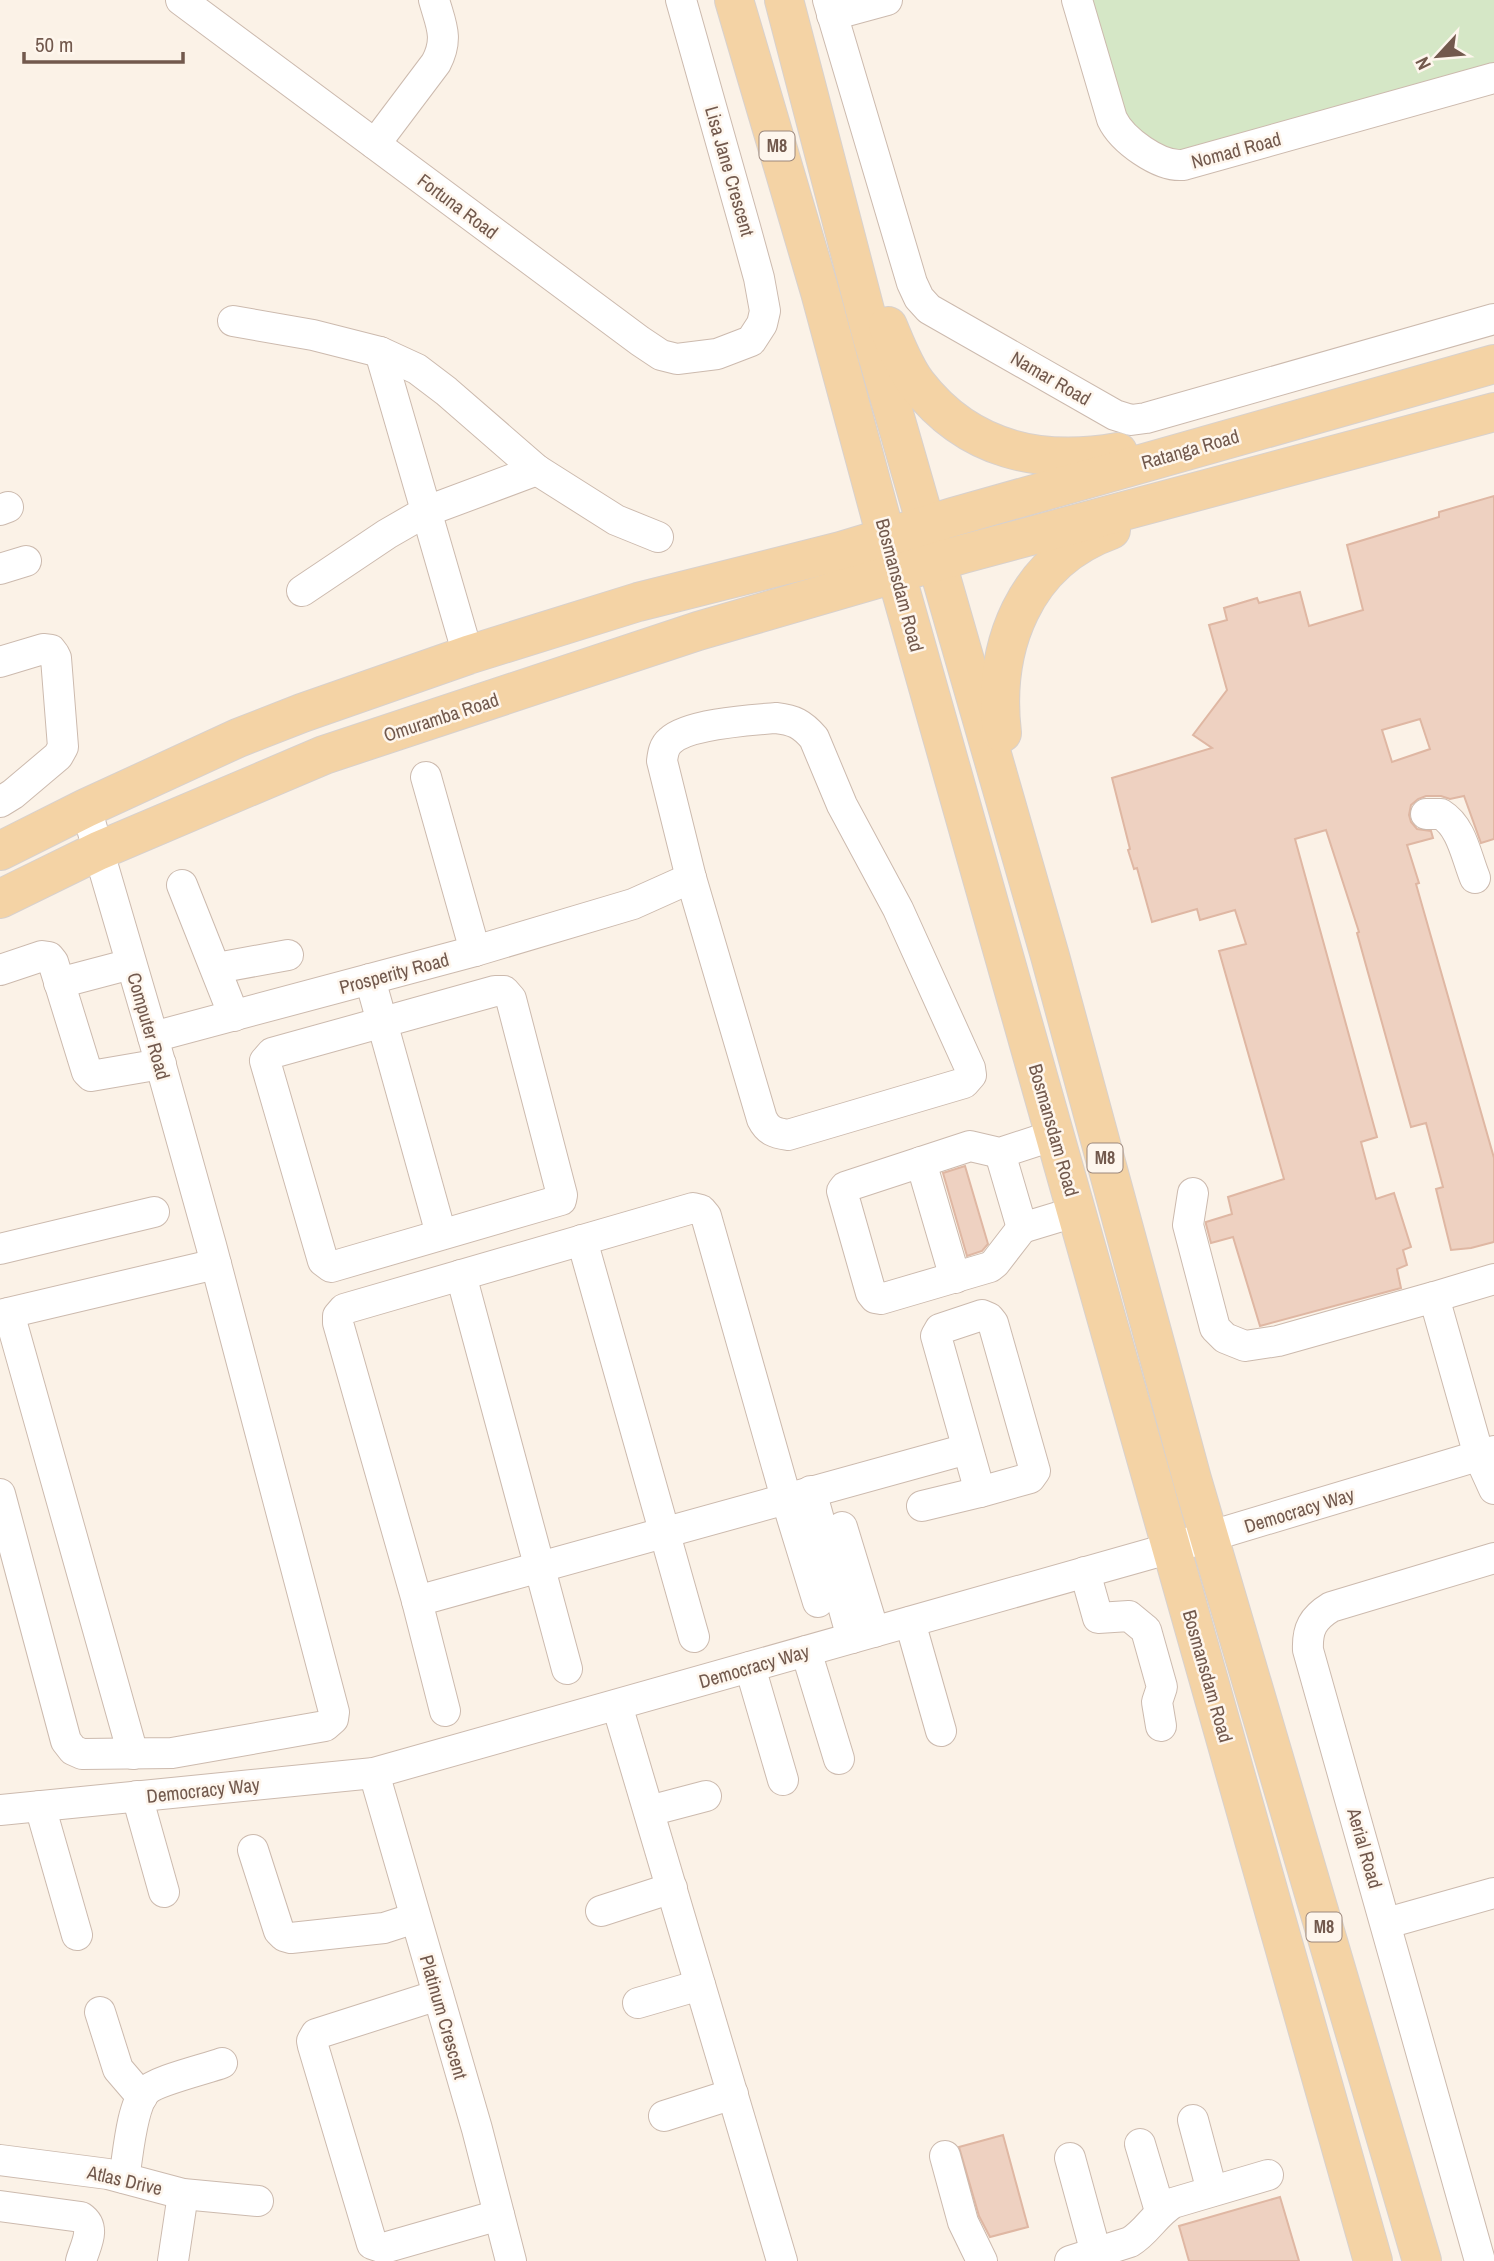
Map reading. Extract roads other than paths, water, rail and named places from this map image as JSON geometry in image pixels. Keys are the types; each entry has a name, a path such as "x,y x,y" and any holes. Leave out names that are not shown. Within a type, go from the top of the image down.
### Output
{"main road":[{"name":"Bosmansdam Road","path":"734,0 820,292 896,574 1373,2261"},
{"name":"Bosmansdam Road","path":"784,0 872,337 1014,831 1209,1537 1422,2261"},
{"path":"846,232 915,382 933,402 965,429 989,443 1031,454 1059,457 1098,455 1283,423"},
{"name":"Ratanga Road","path":"886,537 1494,364"},
{"path":"896,574 1494,412"},
{"path":"1014,831 999,689 1004,655 1016,620 1030,592 1046,572 1072,548 1088,538 1236,495 1297,464"},
{"name":"Omuramba Road","path":"0,899 94,825 251,733 468,655 638,602 841,551 886,537"},
{"name":"Omuramba Road","path":"0,851 324,755 698,631 896,574"}],"street":[{"name":"Fortuna Road","path":"181,0 661,355 677,359 717,354 751,341"},
{"path":"375,144 442,52 444,35 434,0"},
{"name":"Lisa Jane Crescent","path":"681,0 759,278 765,312 762,324 751,341"},
{"path":"830,8 887,0"},
{"name":"Nomad Road","path":"1077,0 1117,131 1124,138 1172,166 1494,78"},
{"name":"Namar Road","path":"830,8 912,283 919,298 929,309 1115,415 1131,420 1146,418 1494,319"},
{"path":"233,321 313,335 380,352 417,369 537,470 616,520 657,537"},
{"path":"380,352 468,655"},
{"path":"302,591 387,534 427,511 537,470"},
{"path":"0,886 123,807 239,753 474,671 663,615 696,589"},
{"path":"0,662 43,649 54,653 64,742 58,756 0,802"},
{"path":"776,718 794,720 804,726 822,752 850,822 898,909 970,1068 970,1079 788,1135 770,1130 762,1119 691,878 662,761 668,742 684,733 736,721 776,718"},
{"path":"426,777 475,951"},
{"path":"1426,814 1441,814 1453,824 1475,878"},
{"name":"Computer Road","path":"94,825 213,1254 334,1712 333,1719 325,1726 172,1753 133,1754"},
{"name":"Prosperity Road","path":"59,983 89,1074 94,1077 234,1016 475,951 633,904 691,878"},
{"path":"182,885 234,1016"},
{"path":"217,968 288,955"},
{"path":"0,970 45,956 53,962 59,983 131,964"},
{"path":"370,979 442,1234"},
{"path":"495,991 504,991 511,999 562,1198 555,1203 442,1234 331,1267 324,1263 265,1061 272,1053 495,991"},
{"path":"1055,1135 1000,1153 970,1146 845,1187 842,1193 873,1296 881,1299 978,1271 995,1263 1022,1228 1078,1211"},
{"path":"1000,1153 1022,1228"},
{"path":"921,1162 955,1278"},
{"path":"1193,1193 1188,1224 1216,1328 1225,1338 1245,1346 1278,1341 1494,1279"},
{"path":"445,1711 338,1316 344,1309 694,1208 701,1210 706,1216 863,1635"},
{"path":"0,1249 154,1212"},
{"path":"582,1240 694,1637"},
{"path":"0,1494 66,1741 73,1750 82,1754 133,1754 4,1314 213,1254"},
{"path":"461,1275 567,1670"},
{"path":"1434,1297 1487,1454 1494,1489"},
{"path":"922,1506 980,1492 1030,1478 1035,1471 993,1323 982,1315 940,1329 936,1336 980,1492"},
{"path":"417,1601 967,1449"},
{"name":"Democracy Way","path":"0,1810 374,1773 1171,1548 1487,1454"},
{"path":"809,1492 818,1602"},
{"name":"Aerial Road","path":"1480,2261 1308,1650 1307,1637 1311,1625 1320,1614 1331,1607 1494,1558"},
{"path":"1085,1572 1098,1618 1129,1616 1146,1630 1162,1685 1157,1702 1161,1726"},
{"path":"910,1622 941,1731"},
{"path":"806,1651 839,1759"},
{"path":"750,1667 783,1780"},
{"path":"617,1705 782,2261"},
{"name":"Platinum Crescent","path":"374,1773 511,2261"},
{"path":"137,1796 164,1892"},
{"path":"649,1811 706,1796"},
{"path":"40,1806 77,1935"},
{"path":"253,1850 279,1931 284,1936 291,1938 384,1928 415,1918"},
{"path":"601,1911 671,1888"},
{"path":"1387,1923 1494,1893"},
{"path":"638,2003 700,1984"},
{"path":"438,1995 316,2034 312,2041 313,2046 372,2244 384,2248 499,2215"},
{"path":"100,2012 117,2069 142,2097"},
{"path":"124,2178 135,2116 142,2097 149,2088 222,2063"},
{"path":"664,2116 733,2094"},
{"path":"1193,2120 1212,2191"},
{"path":"1140,2144 1160,2211"},
{"path":"945,2156 963,2222 982,2261"},
{"path":"1070,2158 1083,2257 1130,2242 1143,2249 1160,2211 1184,2198 1268,2175"},
{"name":"Atlas Drive","path":"0,2160 108,2174 183,2194 173,2261"},
{"path":"183,2194 258,2202"},
{"path":"0,2206 81,2217 90,2230 81,2261"}]}
